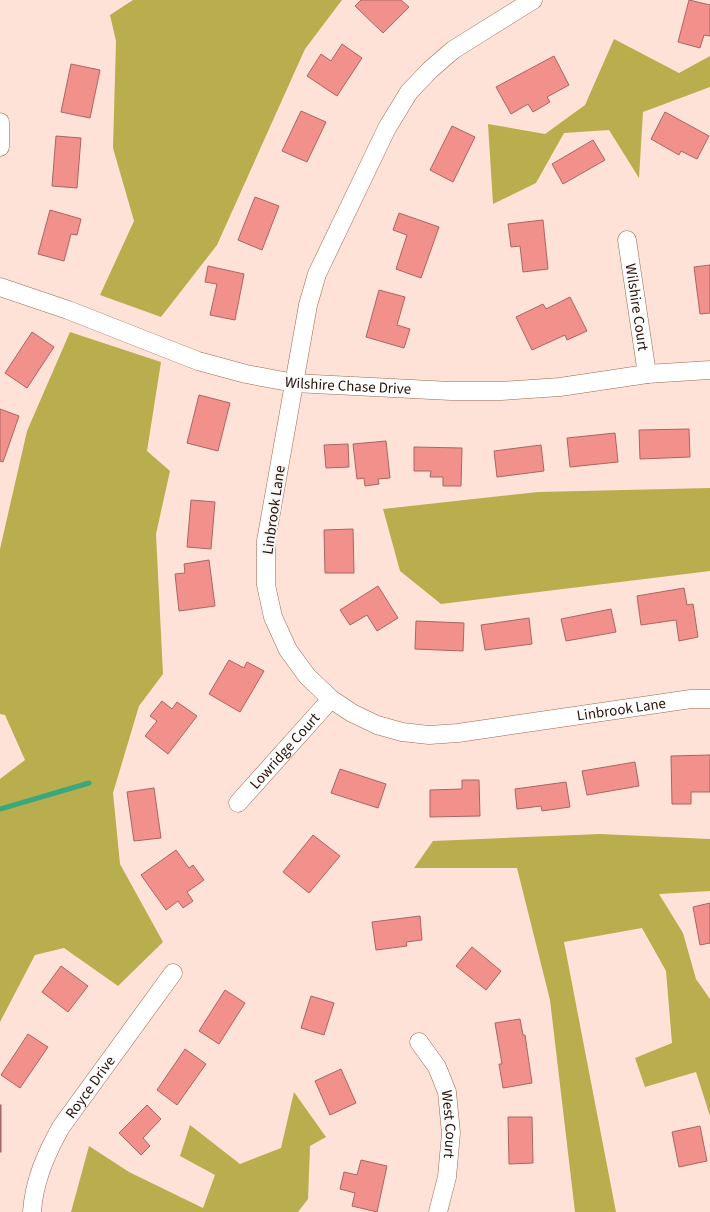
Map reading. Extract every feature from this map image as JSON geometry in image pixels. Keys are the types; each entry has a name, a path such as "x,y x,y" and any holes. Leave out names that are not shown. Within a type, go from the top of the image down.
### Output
{"street":[{"name":"Linbrook Lane","path":"533,0 453,50 409,92 387,128 317,274 308,304 266,541 266,585 273,617 288,650 307,676 331,699 352,713 376,724 402,732 429,735 458,733 691,699 710,699"},
{"path":"0,122 0,147"},
{"name":"Wilshire Court","path":"627,240 647,374"},
{"name":"Wilshire Chase Drive","path":"0,287 68,310 198,361 246,374 294,382 450,391 501,391 560,387 647,374 710,370"},
{"name":"Lowridge Court","path":"238,803 331,699"},
{"name":"Royce Drive","path":"32,1212 40,1170 48,1149 61,1127 173,972"},
{"name":"West Court","path":"419,1042 437,1067 447,1092 451,1133 447,1177 438,1212"}],"shaded area":[{"path":"133,0 342,0 305,49 217,245 161,317 100,295 134,221 113,148 116,41 110,15"},
{"path":"614,39 679,73 710,56 710,87 643,112 639,178 609,130 564,133 536,183 493,204 488,124 545,134 585,105"},
{"path":"70,332 161,362 147,451 170,471 156,534 163,674 139,706 113,793 120,864 163,942 118,986 64,948 35,955 0,1022 0,779 25,760 5,715 0,714 0,549 27,431"},
{"path":"710,488 710,571 441,604 400,571 383,509 538,492"},
{"path":"600,834 710,839 710,891 659,894 683,933 696,979 710,999 710,1116 696,1072 645,1087 635,1058 672,1043 666,971 642,928 564,942 616,1212 575,1212 550,1000 517,868 414,868 433,841"},
{"path":"294,1092 326,1137 310,1146 308,1199 298,1212 71,1212 89,1146 129,1172 203,1208 215,1175 180,1156 190,1125 240,1164 281,1148"}],"building":[{"path":"361,0 401,0 409,7 383,33 355,6"},
{"path":"689,0 710,5 710,36 704,35 700,48 678,42"},
{"path":"342,44 362,58 337,96 307,76 321,54 331,61"},
{"path":"554,56 569,85 547,97 550,102 533,112 528,104 511,114 496,87"},
{"path":"71,64 100,70 90,118 61,112"},
{"path":"301,111 326,122 307,162 282,151"},
{"path":"665,112 709,136 697,159 681,151 679,155 651,139"},
{"path":"452,126 475,137 453,182 430,170"},
{"path":"56,136 81,138 77,188 52,186"},
{"path":"593,140 605,160 563,184 552,164"},
{"path":"255,197 279,206 262,250 238,240"},
{"path":"50,210 81,219 77,235 71,234 64,261 38,254"},
{"path":"399,213 439,227 421,278 396,269 407,235 393,230"},
{"path":"543,220 548,269 523,272 520,246 511,247 508,224"},
{"path":"710,265 710,313 700,314 694,267"},
{"path":"208,266 244,274 235,320 210,315 217,284 205,282"},
{"path":"379,290 405,297 397,325 410,329 404,348 366,337"},
{"path":"570,297 587,331 567,340 565,335 532,350 516,317 543,304 546,309"},
{"path":"32,332 54,347 27,388 5,373"},
{"path":"199,395 230,403 218,451 187,443"},
{"path":"0,409 19,416 3,462 0,461"},
{"path":"689,429 690,457 640,459 639,430"},
{"path":"615,433 618,462 570,467 567,438"},
{"path":"386,441 390,478 378,479 379,484 365,486 364,478 357,479 353,444"},
{"path":"348,444 349,467 326,468 324,445"},
{"path":"541,445 544,471 497,477 494,451"},
{"path":"414,447 462,448 461,486 443,486 443,477 430,477 431,471 414,471"},
{"path":"191,500 215,502 211,549 187,547"},
{"path":"353,529 354,573 325,573 324,530"},
{"path":"209,560 215,606 179,611 175,574 185,573 184,564"},
{"path":"378,586 398,618 377,631 367,615 350,625 340,610"},
{"path":"684,588 687,605 693,604 698,637 679,641 676,620 641,625 637,596"},
{"path":"611,609 616,632 566,641 561,619"},
{"path":"529,618 532,644 485,650 481,625"},
{"path":"416,621 464,623 463,651 415,649"},
{"path":"229,660 244,668 247,662 264,671 240,712 209,694"},
{"path":"162,701 172,709 177,702 197,716 168,754 145,736 157,721 150,716"},
{"path":"710,755 710,792 691,792 691,804 672,804 671,756"},
{"path":"635,762 639,786 587,795 582,771"},
{"path":"340,769 386,784 378,808 331,793"},
{"path":"462,780 479,780 480,816 430,817 430,790 462,789"},
{"path":"566,782 570,807 542,811 541,806 517,809 515,789"},
{"path":"154,788 161,838 134,841 127,792"},
{"path":"313,835 340,856 309,893 283,872"},
{"path":"176,850 189,868 193,865 204,880 187,892 193,901 183,908 178,901 166,910 141,875"},
{"path":"710,903 710,943 700,945 693,907"},
{"path":"420,916 422,940 406,942 407,946 376,950 372,922"},
{"path":"472,947 501,971 486,990 456,966"},
{"path":"61,966 88,986 68,1012 42,992"},
{"path":"225,990 245,1003 219,1044 199,1031"},
{"path":"311,996 334,1003 324,1035 301,1028"},
{"path":"520,1019 523,1035 525,1035 532,1083 503,1088 499,1064 502,1064 495,1023"},
{"path":"28,1034 48,1047 20,1088 1,1075"},
{"path":"185,1049 206,1064 177,1105 157,1090"},
{"path":"341,1069 356,1103 330,1115 315,1081"},
{"path":"1,1105 1,1152 0,1152"},
{"path":"147,1105 161,1119 143,1138 150,1146 141,1155 119,1133"},
{"path":"508,1117 532,1117 533,1163 509,1164"},
{"path":"700,1126 707,1161 679,1167 672,1132"},
{"path":"361,1160 387,1166 377,1212 352,1206 355,1193 340,1189 344,1172 357,1175"}],"waterway":[{"path":"0,809 89,783"}]}
